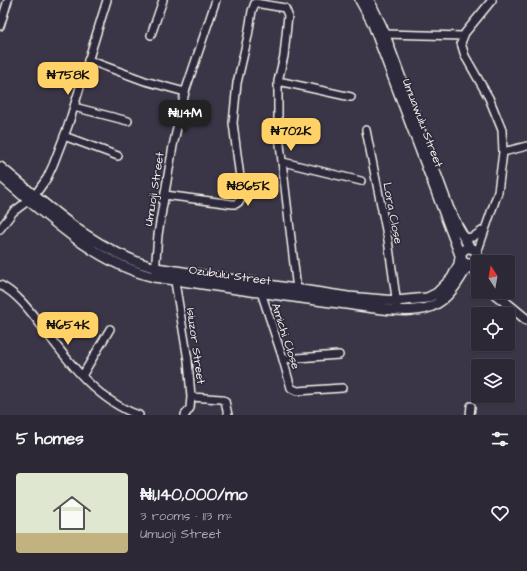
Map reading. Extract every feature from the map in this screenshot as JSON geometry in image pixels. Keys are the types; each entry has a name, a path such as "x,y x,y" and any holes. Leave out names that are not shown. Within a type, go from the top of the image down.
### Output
{"main road":[{"name":"Umuawulu Street","path":"360,0 372,22 460,256"},
{"name":"Umuawulu Street","path":"369,0 377,15 449,209 471,255"},
{"name":"Ozubulu Street","path":"0,167 32,198"},
{"name":"Ozubulu Street","path":"0,176 99,244 155,272 296,293 348,297 419,309 428,308 437,303 454,287 471,262"},
{"path":"471,257 464,250 460,256 462,261 471,259"},
{"name":"Ozubulu Street","path":"397,305 427,298 437,293 452,278 459,264 460,256"},
{"path":"502,299 527,320"},
{"path":"511,299 527,312"}],"street":[{"path":"0,26 8,0"},
{"path":"0,229 13,212 32,198 47,178 74,107 107,0"},
{"path":"151,35 163,0"},
{"name":"Umuoji Street","path":"155,272 158,235 164,195 185,92 216,0"},
{"path":"384,34 463,36 492,0"},
{"path":"164,195 232,204 236,204 240,201 242,193 234,123 237,83 252,11 255,2 285,8 288,15 284,56 278,81 278,127 296,293"},
{"name":"Ozubulu Street","path":"463,36 462,47 464,56 489,98 502,130 503,152 498,192 475,255"},
{"path":"88,60 145,81 185,92"},
{"path":"278,81 351,97"},
{"path":"74,107 128,121"},
{"name":"Lora Close","path":"366,130 388,240 397,305"},
{"path":"64,136 118,156"},
{"path":"503,152 527,146"},
{"path":"283,162 361,181"},
{"path":"464,238 473,237 485,229"},
{"name":"Isiuzor Street","path":"174,275 181,313 191,397 190,408 185,415"},
{"path":"0,285 16,295 82,376 116,404 125,410 139,415"},
{"name":"Amichi Close","path":"260,288 283,359 290,388 297,391 342,388"},
{"path":"82,376 110,329"},
{"path":"283,359 339,355"},
{"path":"191,397 225,401 228,415"},
{"path":"470,415 471,406"}]}
